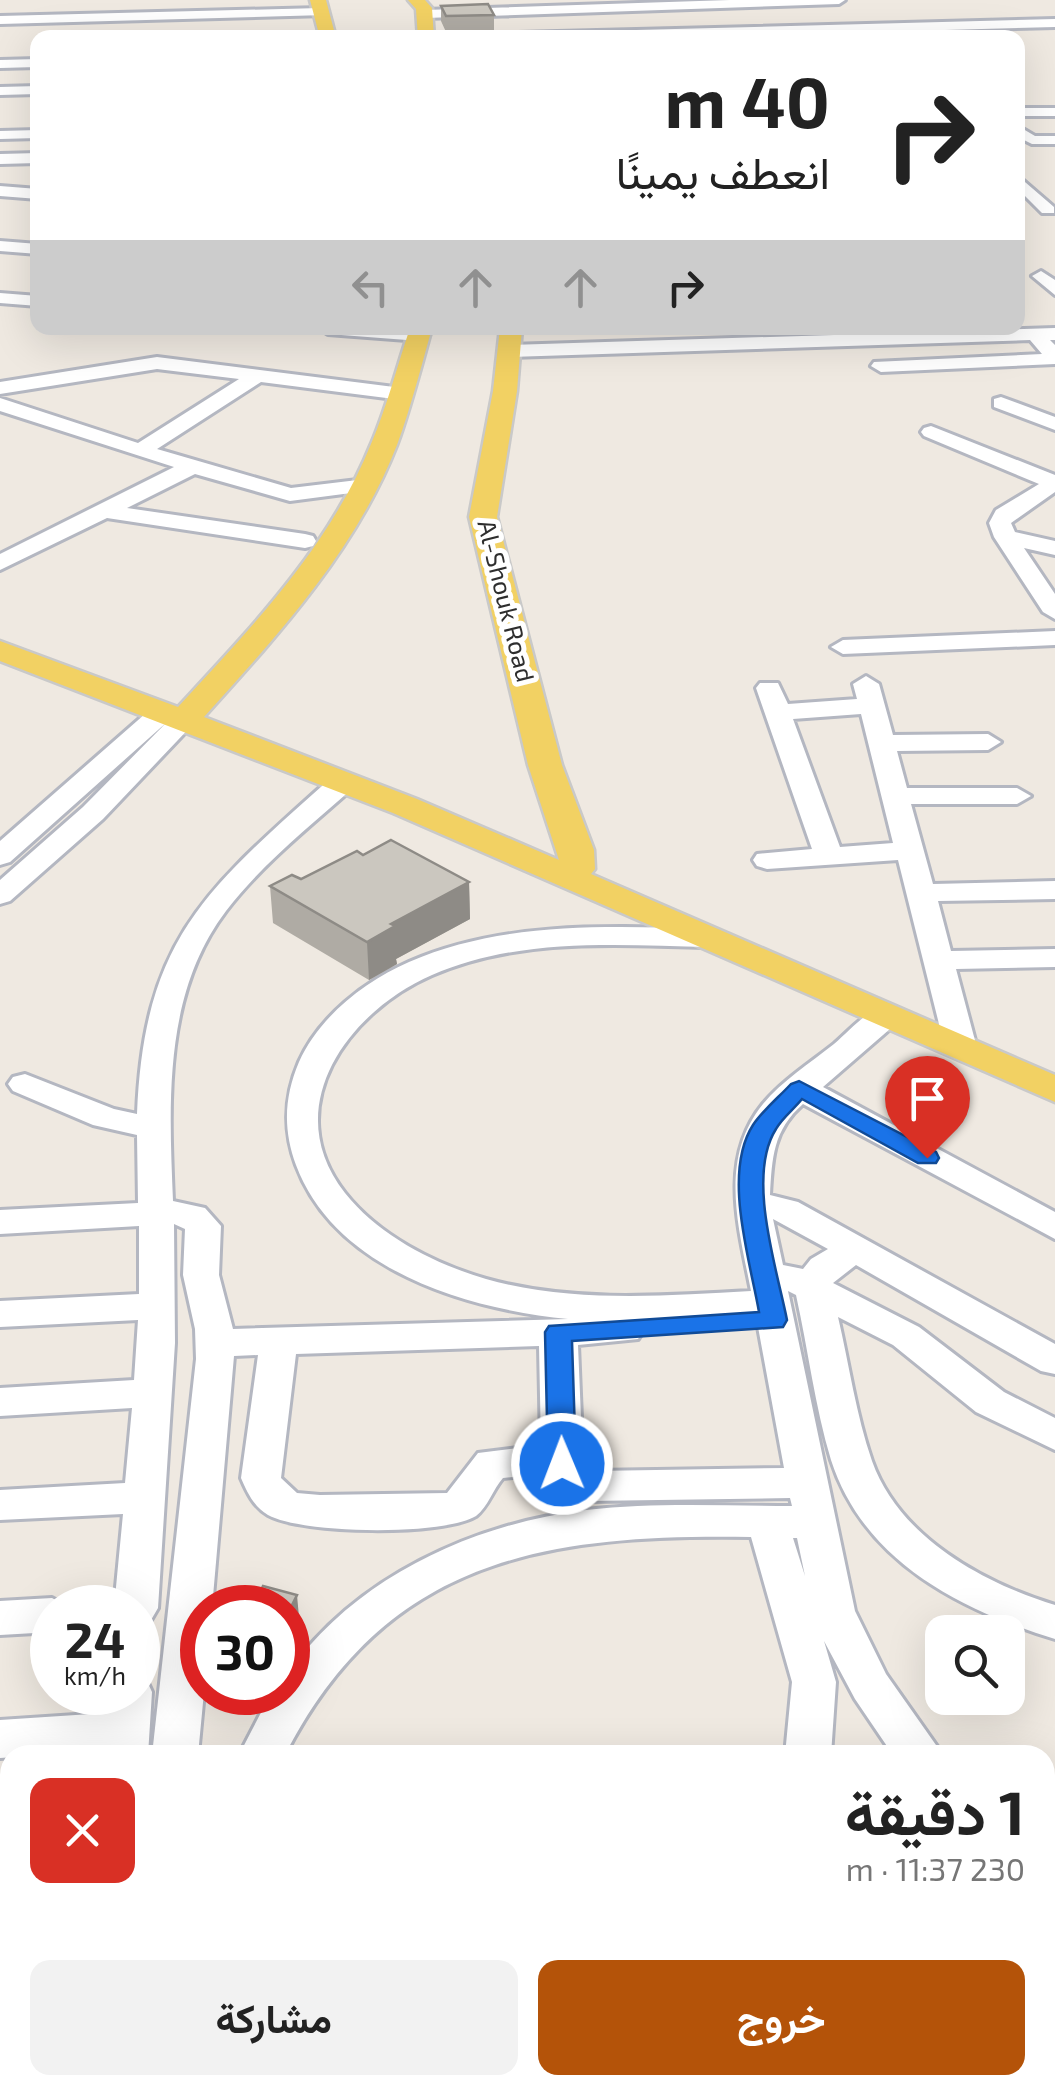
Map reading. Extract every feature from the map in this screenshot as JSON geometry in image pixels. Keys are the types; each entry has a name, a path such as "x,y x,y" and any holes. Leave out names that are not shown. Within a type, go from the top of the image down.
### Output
{"main road":[{"path":"173,717 301,588 366,485 402,394 413,335"},
{"name":"Al-Shouk Road","path":"510,339 484,504 485,528 500,575 545,765 576,850 573,872"},
{"path":"500,575 530,574"},
{"path":"0,650 715,928 760,958"},
{"path":"573,872 710,938 1055,1090"}],"street":[{"path":"421,7 574,8 612,3 648,6 839,0"},
{"path":"798,1 820,29"},
{"path":"712,2 727,30"},
{"path":"0,20 320,6"},
{"path":"648,6 666,30"},
{"path":"930,30 932,7"},
{"path":"574,8 588,30"},
{"path":"877,14 891,27"},
{"path":"80,30 81,18"},
{"path":"1010,30 1055,23"},
{"path":"774,30 914,30"},
{"path":"0,64 30,63"},
{"path":"1,92 30,90"},
{"path":"1025,112 1055,112"},
{"path":"0,135 30,134"},
{"path":"1025,135 1032,140 1055,140"},
{"path":"0,158 30,158"},
{"path":"1025,187 1052,210"},
{"path":"0,191 30,193"},
{"path":"1025,210 1052,210"},
{"path":"0,246 30,248"},
{"path":"0,298 30,300"},
{"path":"881,366 1052,359 1045,334"},
{"path":"658,335 664,346"},
{"path":"510,339 664,346 727,336 808,335"},
{"path":"0,388 151,364 402,394"},
{"path":"140,451 260,376"},
{"path":"1001,403 1055,424"},
{"path":"0,404 140,451 301,495 366,485"},
{"path":"931,432 1055,484 1004,514 1000,523 1005,537 1055,612"},
{"path":"2,559 194,466"},
{"path":"102,511 305,541"},
{"path":"1005,537 1055,548"},
{"path":"843,646 1055,638"},
{"path":"830,856 774,700 869,695 960,1048"},
{"path":"5,846 173,717"},
{"path":"0,896 94,813 173,717"},
{"path":"881,743 988,742"},
{"path":"138,1585 158,1306 159,1212 150,1126 169,993 196,932 240,878 343,782"},
{"path":"895,796 1018,796"},
{"path":"767,860 909,850"},
{"path":"920,893 1055,890"},
{"path":"710,938 542,938 485,948 418,970 353,1010 329,1036 312,1065 302,1096 303,1128 320,1182 338,1207 394,1252 468,1286 528,1302 594,1309 770,1299"},
{"path":"938,960 1055,958"},
{"path":"888,1016 776,1110 755,1147 752,1202 833,1610 852,1660 882,1709 912,1745"},
{"path":"25,1084 105,1118 150,1126"},
{"path":"799,1088 1055,1227"},
{"path":"752,1202 785,1210 1055,1361"},
{"path":"0,1222 159,1212 184,1213 203,1226 201,1275 215,1343 177,1745"},
{"path":"859,1252 831,1260 813,1288 852,1461 875,1507 914,1551 939,1570 998,1603 1055,1622"},
{"path":"215,1343 558,1332 770,1299 787,1276 906,1336 990,1402 1055,1436"},
{"path":"0,1314 158,1306"},
{"path":"558,1332 562,1458 568,1478 585,1486 811,1503"},
{"path":"278,1340 261,1466 262,1478 276,1499 288,1506 316,1511 444,1511 464,1503 483,1471 492,1464 562,1458"},
{"path":"0,1402 151,1392"},
{"path":"0,1505 144,1497"},
{"path":"266,1745 308,1676 348,1633 394,1596 451,1562 554,1530 617,1524 768,1522 811,1503"},
{"path":"444,1511 451,1562"},
{"path":"768,1522 814,1682 809,1745"},
{"path":"0,1618 30,1616"},
{"path":"0,1739 128,1726"}],"building":[{"path":"488,4 494,15 446,16 441,6"},
{"path":"391,840 469,882 391,924 395,926 367,942 270,886 292,875 301,879 357,851 363,855"}],"route":[{"path":"562,1464 558,1332 691,1328 774,1320 752,1202 751,1174 763,1128 799,1088 927,1158"}]}
